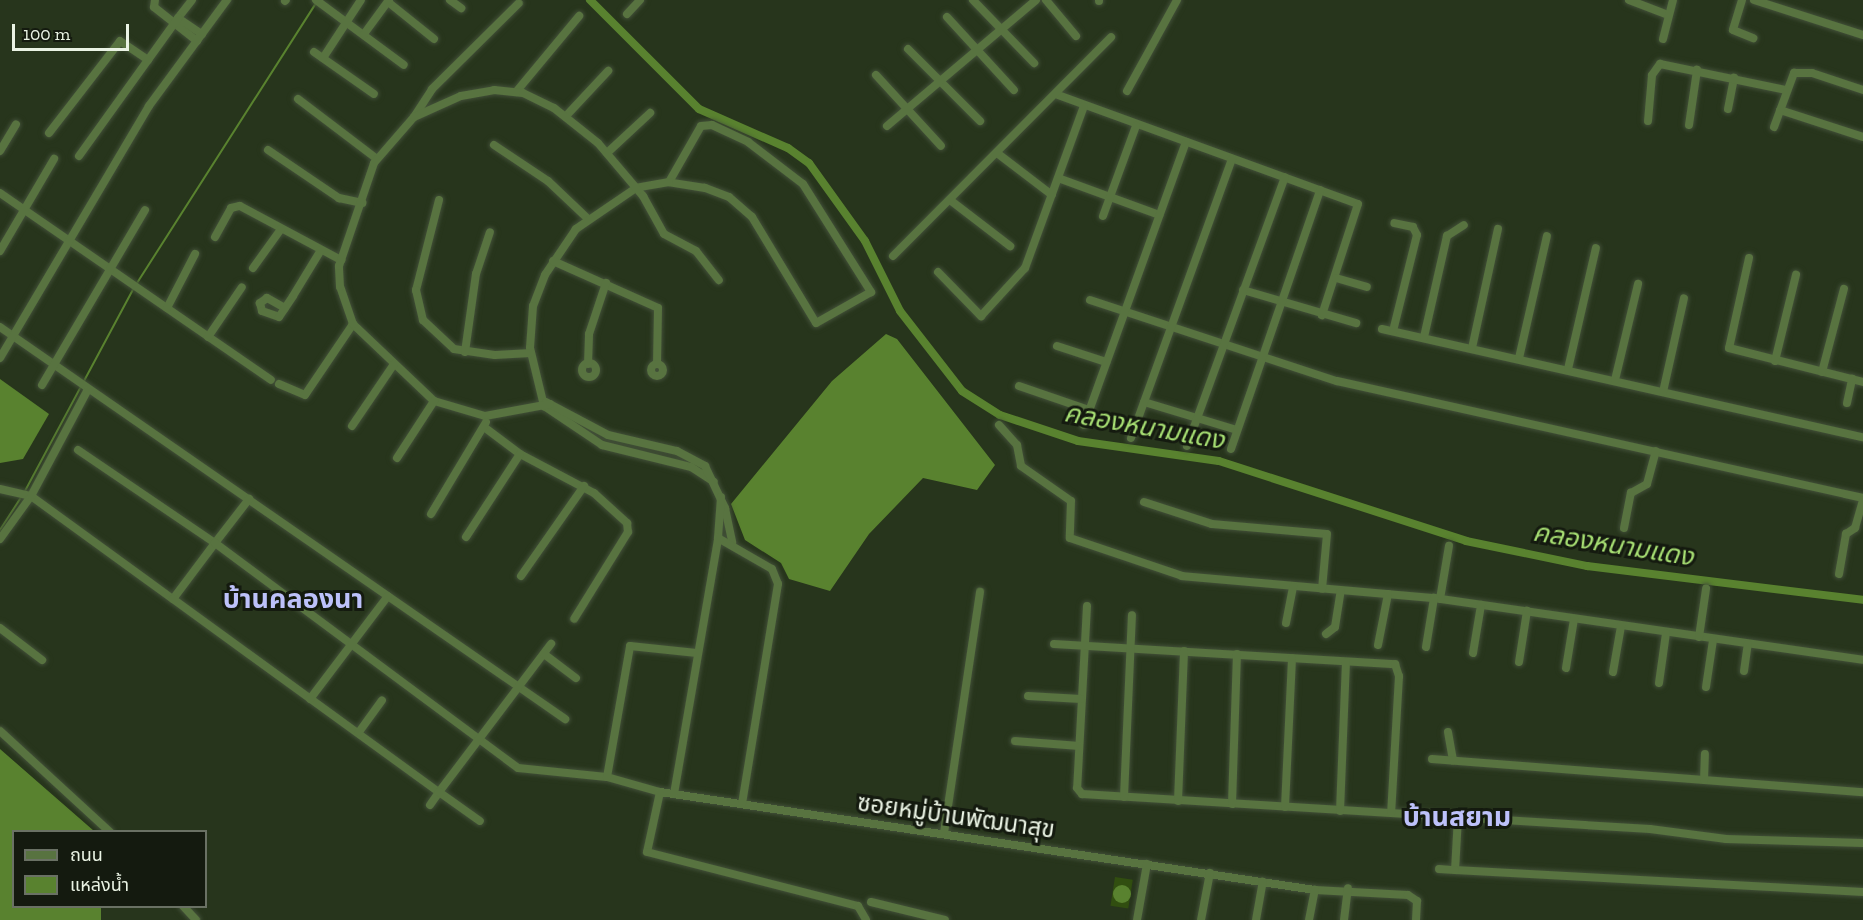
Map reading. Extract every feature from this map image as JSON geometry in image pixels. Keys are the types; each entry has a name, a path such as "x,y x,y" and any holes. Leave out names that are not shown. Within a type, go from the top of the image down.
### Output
{"street":[{"path":"155,0 154,7 199,38"},
{"path":"79,156 192,0"},
{"path":"0,358 149,106 227,0"},
{"path":"316,0 404,65"},
{"path":"323,58 361,0"},
{"path":"450,0 461,8"},
{"path":"973,0 1034,63"},
{"path":"886,126 1036,0"},
{"path":"1046,0 1076,36"},
{"path":"1127,91 1177,0"},
{"path":"1629,0 1668,15"},
{"path":"1663,39 1673,0"},
{"path":"1742,0 1732,30 1753,38"},
{"path":"1754,0 1863,35"},
{"path":"364,34 388,1 434,39"},
{"path":"627,14 638,1"},
{"path":"519,3 432,89 414,117 376,159 338,276 353,324 434,401 489,416 544,402"},
{"path":"516,92 579,16"},
{"path":"947,17 1014,90"},
{"path":"893,256 1058,94 1111,37"},
{"path":"48,133 120,41 148,60"},
{"path":"908,50 980,121"},
{"path":"314,52 374,94"},
{"path":"1648,121 1655,67 1697,70 1785,90"},
{"path":"1689,125 1697,70"},
{"path":"566,116 608,71"},
{"path":"1774,127 1785,90 1794,73 1801,71 1863,90"},
{"path":"876,75 905,111 941,146"},
{"path":"1728,109 1734,78"},
{"path":"414,117 480,91 516,92 566,116 607,153 636,188 664,234 696,251 719,280"},
{"path":"1058,94 1136,126 1285,177 1361,207 1322,315"},
{"path":"298,99 376,159"},
{"path":"938,272 979,316 985,315 1031,260 1084,106"},
{"path":"1780,110 1863,137"},
{"path":"607,153 650,113"},
{"path":"0,151 16,124"},
{"path":"669,182 701,126 712,125 748,142 803,184 871,294 816,323 770,241 747,212 729,197 669,182 636,188 587,218 553,261 533,306 531,353 535,380 544,402 608,435 688,455 705,465 721,498 732,542"},
{"path":"1103,216 1136,126"},
{"path":"1084,425 1185,142"},
{"path":"494,145 548,181 587,218"},
{"path":"268,150 339,198 362,203"},
{"path":"997,153 1052,195"},
{"path":"0,251 54,159"},
{"path":"1131,438 1232,159"},
{"path":"1187,446 1285,177"},
{"path":"1058,178 1159,215"},
{"path":"1232,449 1258,359 1320,190"},
{"path":"0,193 110,271 275,382 305,395 353,324"},
{"path":"439,200 416,298 427,328 445,345 465,352 531,353"},
{"path":"950,200 1010,246"},
{"path":"214,237 231,208 240,206 341,261"},
{"path":"42,385 145,210"},
{"path":"1393,331 1417,235 1413,227 1394,223"},
{"path":"1424,337 1447,236 1464,225"},
{"path":"253,268 281,229"},
{"path":"1472,348 1498,229"},
{"path":"465,352 476,274 490,232"},
{"path":"1519,358 1547,236"},
{"path":"1568,369 1596,248"},
{"path":"285,308 321,250"},
{"path":"167,308 195,255"},
{"path":"1749,258 1729,348 1863,382"},
{"path":"553,261 606,283 660,311 657,364"},
{"path":"1775,361 1796,275"},
{"path":"1336,278 1366,287"},
{"path":"588,364 589,334 606,283"},
{"path":"1615,380 1638,284"},
{"path":"208,337 242,287"},
{"path":"1822,372 1844,289"},
{"path":"1243,290 1356,324"},
{"path":"1663,392 1684,298"},
{"path":"1090,300 1258,359 1373,390 1656,451 1863,499 1855,528 1846,534 1839,574"},
{"path":"0,327 82,387 249,499 565,719"},
{"path":"1382,329 1863,437"},
{"path":"1057,346 1106,362"},
{"path":"352,426 394,364"},
{"path":"1847,403 1852,380"},
{"path":"1019,386 1089,410"},
{"path":"0,539 31,496 82,387"},
{"path":"397,458 434,401"},
{"path":"1144,402 1237,430"},
{"path":"431,514 489,416"},
{"path":"999,425 1017,445 1021,466 1071,501 1070,538 1182,576 1437,599 1863,660"},
{"path":"484,427 520,454 584,486 628,528 574,619"},
{"name":"ซอยหมู่บ้านพัฒนาสุข","path":"78,450 215,543 518,768 607,777 660,792 944,833 1263,883 1314,890 1348,888 1413,896 1416,920"},
{"path":"1624,528 1631,494 1647,484 1656,451"},
{"path":"466,537 520,454"},
{"path":"521,576 584,486"},
{"path":"0,489 31,496 480,821"},
{"path":"675,794 718,538 721,498"},
{"path":"173,599 249,499"},
{"path":"1144,502 1212,524 1328,534 1322,589"},
{"path":"718,538 732,542 772,569 778,584 742,804"},
{"path":"1426,647 1449,546"},
{"path":"1286,623 1293,587"},
{"path":"1700,638 1706,589"},
{"path":"1326,634 1335,627 1341,591"},
{"path":"944,833 980,592"},
{"path":"1378,645 1388,594"},
{"path":"310,699 388,596"},
{"path":"1473,653 1481,605"},
{"path":"1087,606 1078,746 1079,792 1178,801 1391,813 1726,839 1863,843"},
{"path":"1519,662 1527,611"},
{"path":"1124,797 1132,615"},
{"path":"1566,668 1574,619"},
{"path":"1613,672 1621,626"},
{"path":"0,628 42,660"},
{"path":"1659,683 1666,633"},
{"path":"1706,687 1713,640"},
{"path":"430,805 551,644"},
{"path":"1054,644 1392,663 1398,670 1391,813"},
{"path":"1744,671 1748,644"},
{"path":"607,777 630,646 697,653"},
{"path":"1178,801 1184,651"},
{"path":"544,654 576,678"},
{"path":"1232,804 1237,654"},
{"path":"1286,807 1292,658"},
{"path":"1340,811 1346,662"},
{"path":"1028,696 1081,699"},
{"path":"359,732 382,700"},
{"path":"0,731 109,830"},
{"path":"1448,732 1453,761"},
{"path":"1015,741 1078,746"},
{"path":"1704,780 1705,754"},
{"path":"1432,759 1863,792"},
{"path":"660,792 647,852 858,906 866,920"},
{"path":"1455,870 1458,818"},
{"path":"1137,920 1146,864"},
{"path":"1439,869 1863,892"},
{"path":"1201,920 1209,874"},
{"path":"1256,920 1263,883"},
{"path":"1344,920 1348,888"},
{"path":"1309,920 1314,890"},
{"path":"871,902 945,920"},
{"path":"185,908 196,920"}],"shaded area":[{"path":"1115,877 1133,880 1128,908 1110,906"}],"water":[{"path":"886,334 897,339 995,465 977,490 923,478 869,534 830,591 789,579 781,563 745,540 731,504 832,381"},
{"path":"0,379 49,414 23,459 0,463"},
{"path":"0,749 93,830 12,830 12,908 101,908 101,920 0,920"},
{"path":"1122,885 1128,888 1131,894 1128,900 1122,903 1116,900 1113,894 1116,888"}],"waterway":[{"name":"คลองหนามแดง","path":"590,0 699,109 788,148 809,163 865,241 900,311 962,391 1000,415 1078,441 1219,461 1466,541 1587,566 1863,600"},
{"path":"137,283 317,2"},
{"path":"25,491 134,288"},
{"path":"0,530 22,496"}],"district":[{"name":"บ้านคลองนา","path":"293,600"},
{"name":"บ้านสยาม","path":"1457,818"}]}
